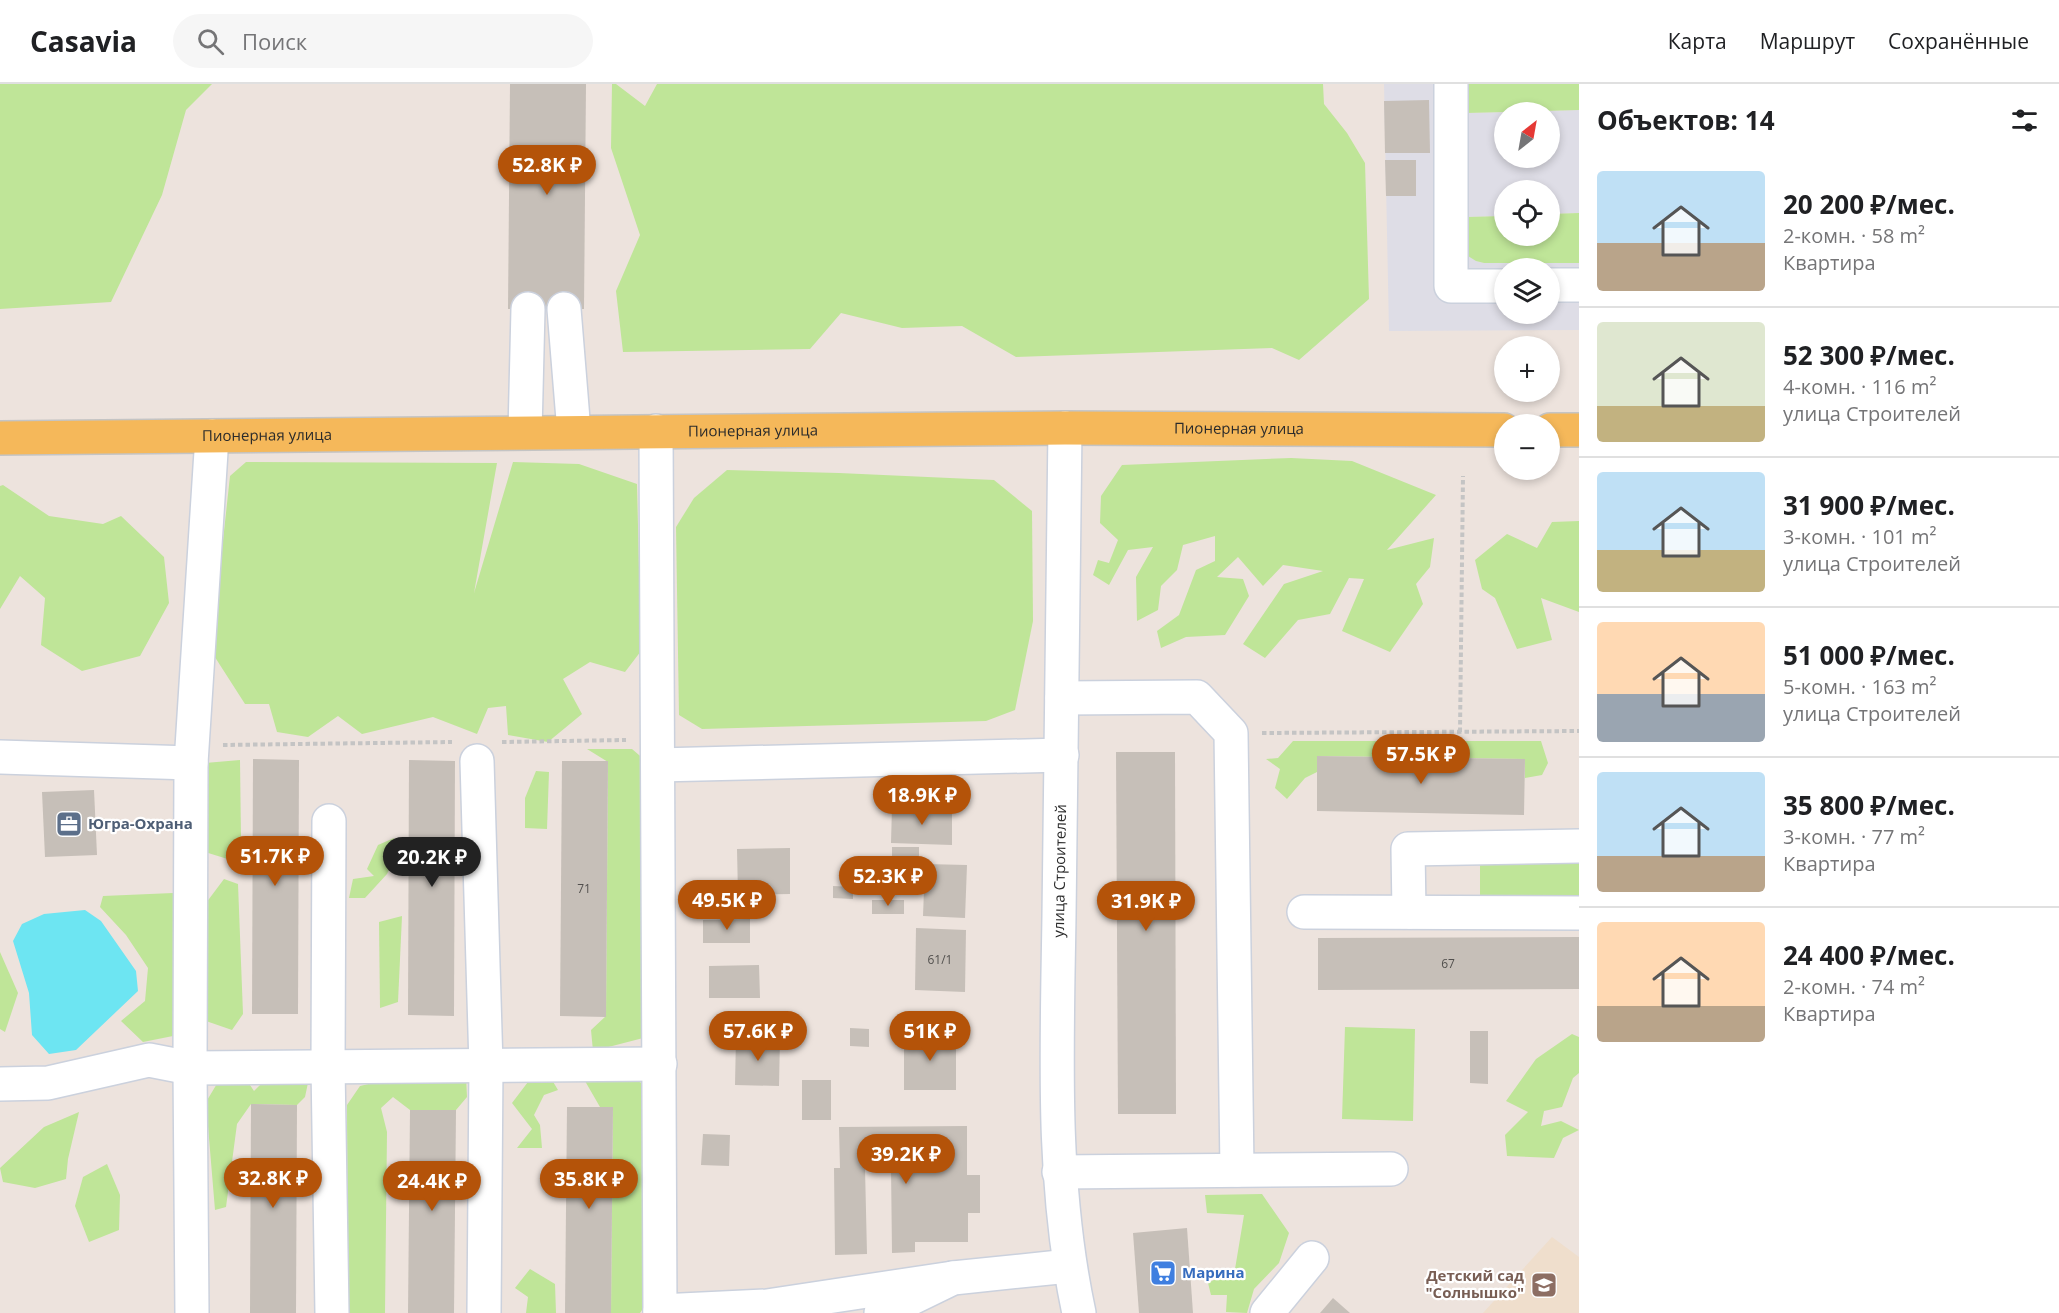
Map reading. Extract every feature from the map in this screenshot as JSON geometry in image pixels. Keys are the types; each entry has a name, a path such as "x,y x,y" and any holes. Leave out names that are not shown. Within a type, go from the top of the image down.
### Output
{"main road":[{"name":"Пионерная улица","path":"0,438 1065,428 1494,430"},
{"path":"1560,430 1579,430"}],"street":[{"path":"1451,84 1451,286 1494,286"},
{"path":"1560,285 1579,285"},
{"path":"525,432 528,309"},
{"path":"564,309 574,432"},
{"path":"527,358 568,355"},
{"name":"улица Строителей","path":"1065,428 1058,1026 1059,1172 1069,1266 1079,1313"},
{"path":"656,431 660,1312 767,1306 953,1278 1069,1266"},
{"path":"192,1313 190,1068 192,754 212,436"},
{"path":"1062,698 1197,697 1231,733 1237,1170"},
{"path":"474,748 486,1066 484,1313"},
{"path":"658,753 1062,755"},
{"path":"0,757 192,754"},
{"path":"329,821 328,1067 332,1313"},
{"path":"1409,912 1408,849 1579,846"},
{"path":"1304,912 1579,913"},
{"path":"0,1084 48,1083 149,1060 190,1068 660,1064"},
{"path":"1059,1172 1391,1169"},
{"path":"1267,1313 1312,1258"},
{"path":"881,1313 953,1278"}],"path":[{"path":"1460,732 1463,476"},
{"path":"1231,733 1579,731"},
{"path":"192,754 474,748 658,753"}],"shaded area":[{"path":"1384,84 1467,84 1467,113 1494,112 1494,168 1560,168 1560,111 1579,110 1579,213 1560,214 1560,180 1494,180 1494,216 1467,217 1476,261 1494,263 1494,324 1560,324 1560,263 1579,263 1579,330 1389,331"},
{"name":"Детский сад \"Солнышко\"","path":"1552,1237 1579,1257 1579,1313 1483,1313"}],"green space":[{"path":"0,84 212,84 186,110 162,195 111,302 0,309"},
{"path":"612,84 616,84 645,106 657,84 1323,84 1324,104 1347,133 1365,163 1369,299 1299,360 1272,348 1016,357 962,326 902,328 841,313 810,349 623,352 616,291 640,235 611,148"},
{"path":"1467,84 1579,84 1579,110 1560,111 1560,102 1494,102 1494,112 1466,113"},
{"path":"1579,213 1579,263 1560,263 1560,258 1494,258 1494,263 1484,263 1468,256 1467,217 1494,216 1494,246 1560,246 1560,214"},
{"path":"1291,458 1352,461 1436,495 1387,550 1434,538 1430,567 1416,584 1423,604 1390,652 1342,631 1364,579 1349,578 1330,614 1298,620 1265,658 1243,644 1284,584 1323,571 1283,565 1263,586 1238,557 1217,577 1243,579 1249,596 1225,635 1186,637 1161,648 1157,631 1179,615 1196,570 1215,561 1215,536 1183,545 1177,570 1161,586 1158,610 1137,621 1136,577 1153,547 1128,550 1109,585 1093,575 1098,560 1109,563 1118,540 1100,523 1101,496 1122,465"},
{"path":"246,462 497,463 474,593 513,462 579,464 637,484 641,651 625,672 590,662 563,679 582,714 548,742 508,735 506,706 488,708 477,734 433,717 362,734 338,716 308,737 277,732 269,704 245,704 211,651 230,476"},
{"path":"727,470 994,480 1032,511 1033,621 1015,710 986,721 702,729 679,715 676,527 694,498"},
{"path":"3,485 49,516 103,524 121,516 164,557 169,603 140,656 82,671 41,645 45,598 20,576 0,609 0,486"},
{"path":"1579,521 1579,612 1541,598 1552,640 1517,649 1495,598 1482,589 1475,560 1507,534 1537,548 1552,522"},
{"path":"1293,741 1541,741 1548,763 1542,775 1525,778 1525,759 1318,756 1317,772 1305,778 1287,799 1275,788 1280,769 1266,759 1278,758"},
{"path":"587,749 632,749 646,761 647,1037 593,1051 591,1030 606,1016 608,762"},
{"path":"240,760 241,839 234,861 205,852 205,763"},
{"path":"536,771 549,772 547,829 525,828 525,798"},
{"path":"394,838 398,851 387,874 365,898 349,898 353,879 374,876 367,869 378,845"},
{"path":"1480,858 1579,858 1579,901 1480,901"},
{"path":"224,879 238,884 243,1014 232,1030 206,1021 206,903"},
{"path":"173,893 173,1036 143,1042 121,1021 145,1001 148,968 126,935 100,907 103,896"},
{"path":"402,916 398,1002 380,1008 379,922"},
{"path":"0,952 18,993 5,1032 0,1029"},
{"path":"1345,1027 1415,1029 1413,1121 1342,1119"},
{"path":"1572,1034 1579,1037 1579,1073 1573,1078 1562,1107 1544,1111 1541,1126 1561,1121 1579,1130 1563,1138 1554,1158 1507,1156 1505,1135 1528,1112 1506,1101 1536,1059"},
{"path":"410,1074 466,1076 467,1097 456,1110 410,1110 393,1097 381,1108 387,1132 385,1313 348,1313 347,1105 360,1086"},
{"path":"270,1075 309,1078 305,1097 297,1105 251,1104 237,1124 226,1207 215,1210 206,1102 221,1077 244,1076 254,1091"},
{"path":"549,1075 558,1090 544,1095 534,1115 540,1125 542,1148 517,1148 532,1129 512,1103 531,1078"},
{"path":"624,1076 647,1085 648,1301 640,1313 611,1313 613,1108 600,1107 585,1081"},
{"path":"79,1112 68,1159 66,1179 35,1188 3,1182 0,1168 44,1127"},
{"path":"107,1164 120,1195 119,1230 89,1242 75,1206 83,1177"},
{"path":"1262,1194 1289,1233 1279,1263 1254,1289 1247,1313 1226,1312 1227,1295 1211,1295 1208,1283 1235,1269 1244,1215 1207,1213 1205,1195"},
{"path":"530,1269 555,1284 556,1313 526,1313 528,1297 515,1288"}],"water":[{"path":"85,910 101,921 136,971 138,991 76,1050 49,1054 32,1035 29,993 13,941 22,924 44,914"}],"building":[{"path":"510,84 586,84 584,309 508,309"},
{"path":"1429,100 1430,153 1385,153 1384,101"},
{"path":"1385,160 1416,160 1416,196 1386,196"},
{"path":"1116,752 1175,752 1176,1114 1118,1114"},
{"path":"1317,756 1525,759 1524,815 1317,811"},
{"path":"253,759 299,760 298,1014 252,1014"},
{"path":"409,760 455,761 454,1016 408,1015"},
{"path":"562,761 608,761 606,1017 560,1016"},
{"name":"Югра-Охрана","path":"94,790 97,855 45,857 42,792"},
{"path":"892,807 952,808 952,845 891,843"},
{"path":"892,847 919,847 919,859 892,859"},
{"path":"790,848 790,894 738,895 737,849"},
{"path":"925,864 967,865 965,918 923,916"},
{"path":"833,886 853,887 853,899 833,898"},
{"path":"872,900 904,900 904,914 872,914"},
{"path":"750,919 750,943 703,943 703,920"},
{"path":"916,928 966,930 965,992 915,990"},
{"path":"1579,937 1579,989 1318,990 1318,938"},
{"path":"759,965 760,998 709,998 709,966"},
{"path":"923,1018 956,1018 956,1031 924,1031"},
{"path":"850,1028 869,1029 869,1047 850,1046"},
{"path":"1470,1031 1488,1031 1488,1084 1470,1083"},
{"path":"904,1035 956,1035 956,1090 904,1090"},
{"path":"736,1037 780,1038 779,1086 735,1085"},
{"path":"802,1080 831,1080 831,1120 802,1120"},
{"path":"251,1104 297,1105 296,1313 250,1313"},
{"path":"567,1107 613,1107 611,1313 565,1313"},
{"path":"410,1110 456,1110 454,1313 408,1313"},
{"path":"967,1126 967,1175 980,1175 980,1213 968,1213 968,1242 915,1242 915,1252 892,1253 891,1167 865,1168 867,1254 835,1255 834,1168 840,1168 839,1127"},
{"path":"703,1134 730,1135 729,1166 701,1165"},
{"name":"Марина","path":"1187,1228 1193,1313 1139,1313 1133,1233"},
{"path":"1333,1298 1350,1313 1320,1313"}],"place":[{"name":"Югра-Охрана","path":"69,824"},
{"name":"Марина","path":"1163,1273"},
{"name":"Детский сад \"Солнышко\"","path":"1544,1285"}]}
